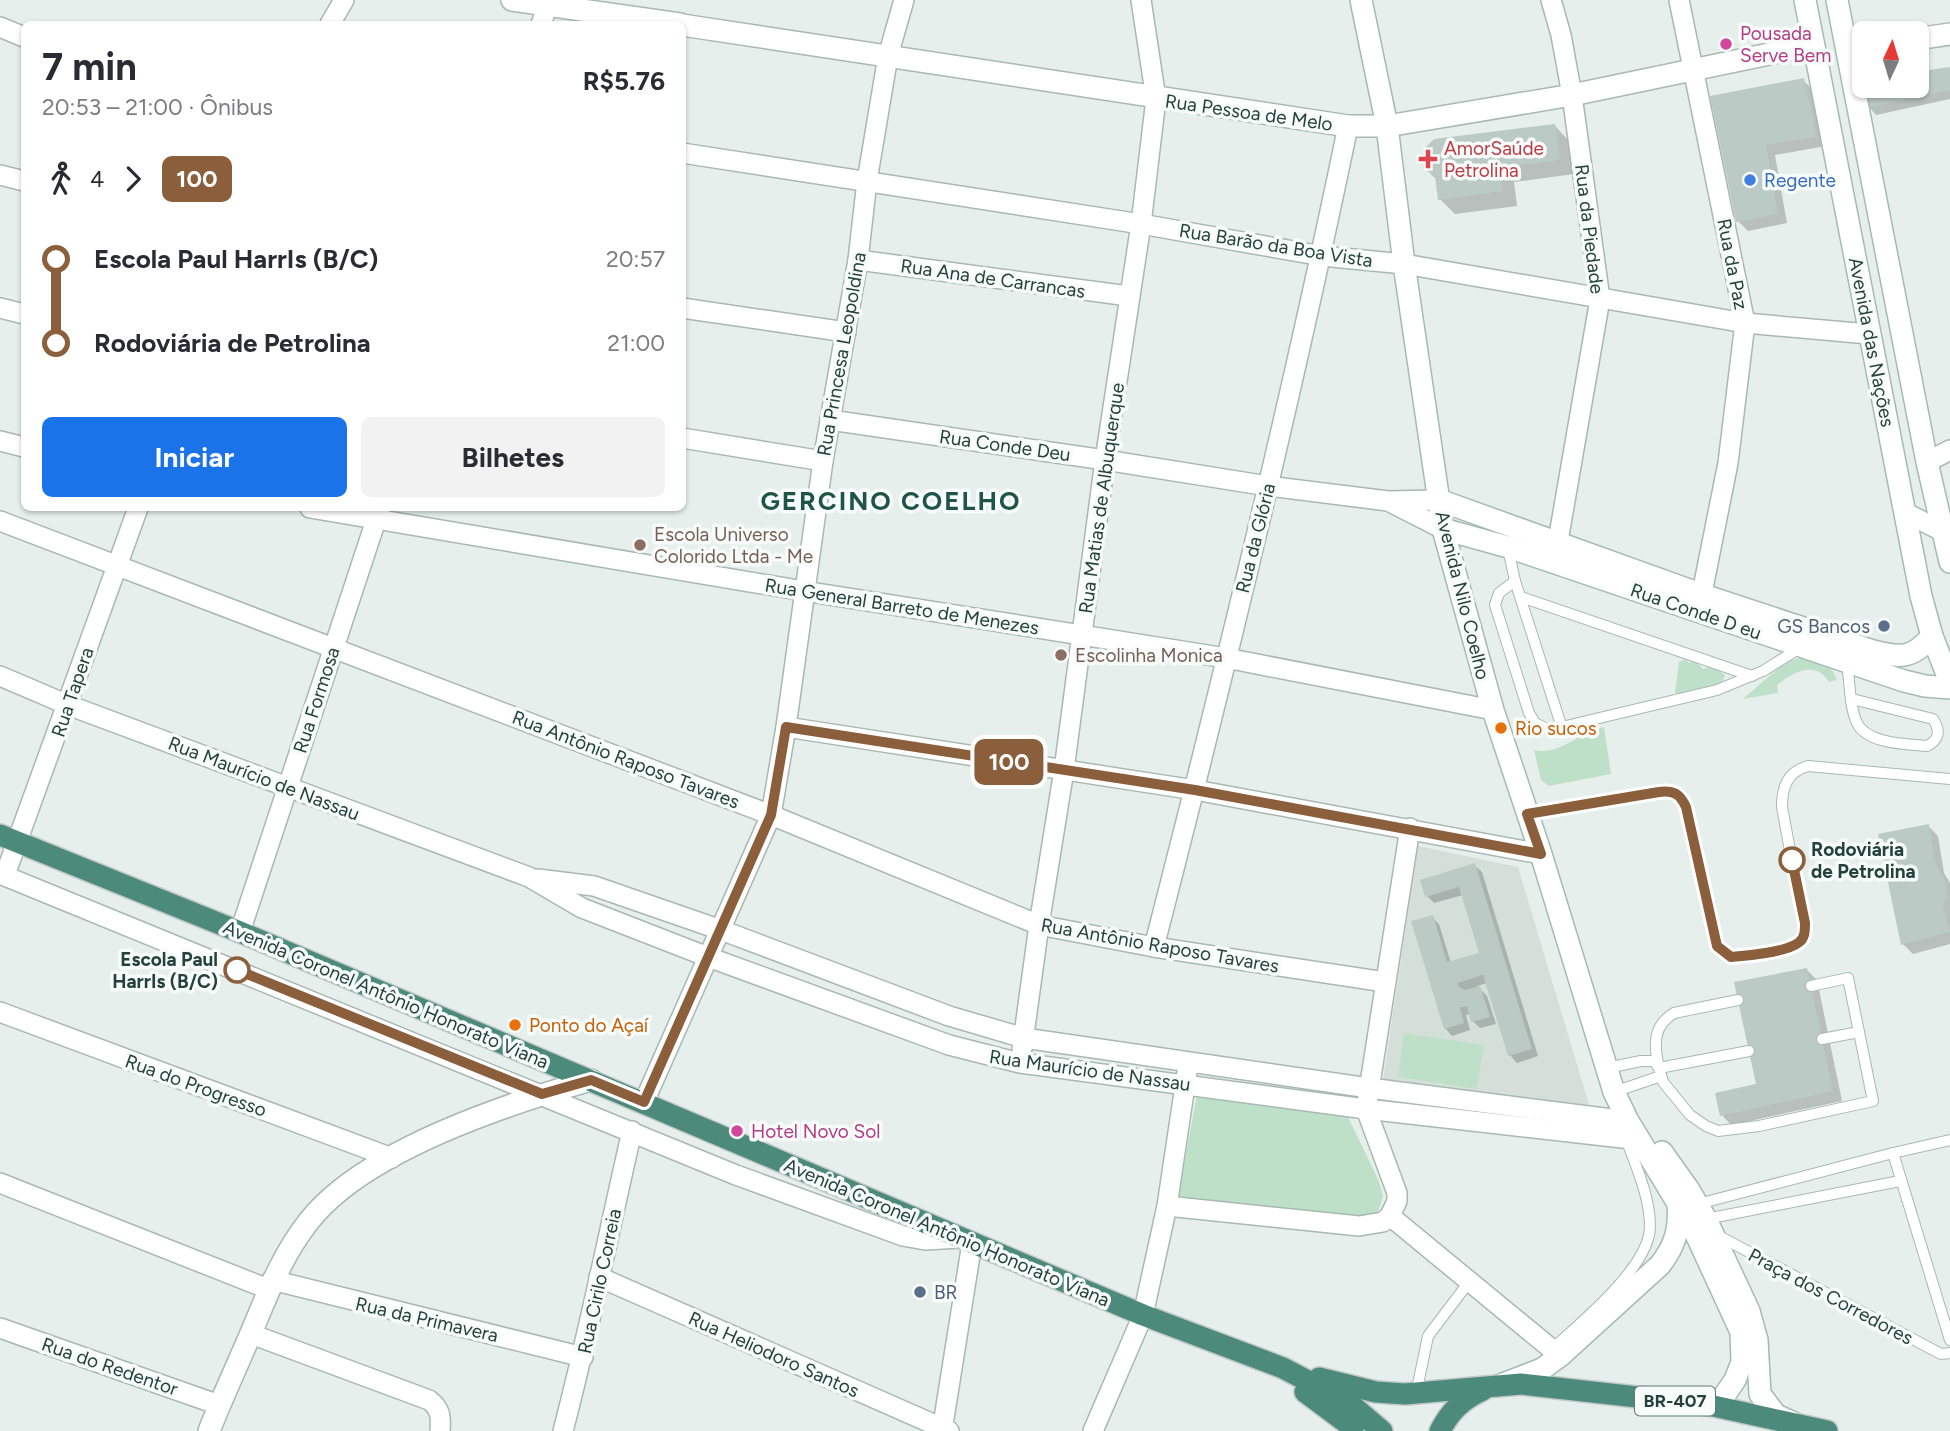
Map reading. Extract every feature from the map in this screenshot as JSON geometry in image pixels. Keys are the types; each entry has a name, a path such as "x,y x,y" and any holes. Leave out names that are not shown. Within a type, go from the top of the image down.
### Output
{"highway":[{"name":"Avenida Coronel Antônio Honorato Viana","path":"9,839 240,932 1143,1315 1283,1368 1348,1402 1382,1431"},
{"path":"1250,1357 1318,1401 1353,1431"},
{"name":"BR-407","path":"1283,1368 1376,1392 1416,1394 1521,1384 1709,1405 1826,1431"},
{"path":"1440,1431 1460,1403 1491,1387"}],"main road":[{"name":"Rua Pessoa de Melo","path":"512,0 547,10 645,21"},
{"name":"Avenida Nilo Coelho","path":"1361,0 1387,125 1443,529 1493,710 1541,854 1614,1092 1631,1133 1699,1215"},
{"name":"Avenida das Nações","path":"1805,0 1921,596 1932,636 1950,681"},
{"name":"Avenida das Nações","path":"1838,0 1852,37"},
{"name":"Rua Pessoa de Melo","path":"686,26 1348,126 1387,125 1572,95 1813,45"},
{"path":"1929,37 1950,34"},
{"name":"Avenida das Nações","path":"1862,98 1874,189 1927,462 1946,533 1950,562"},
{"path":"1845,198 1851,203 1866,203 1874,189"},
{"name":"Rua Conde D eu","path":"1439,500 1558,541 1700,604"},
{"name":"Rua Conde D eu","path":"1443,529 1700,604 1808,640 1847,663 1926,686 1950,688"},
{"name":"Rua Conde D eu","path":"1808,640 1843,641 1898,655 1920,650 1932,636"},
{"path":"209,1431 270,1284 293,1243 329,1199 356,1177 478,1118 542,1094 591,1080"},
{"name":"Avenida Nilo Coelho","path":"1614,1092 1668,1160 1755,1325 1760,1394 1776,1415 1794,1423"},
{"name":"Avenida Nilo Coelho","path":"1699,1215 1694,1230 1741,1332 1742,1362 1735,1380 1722,1399 1709,1405"},
{"path":"1491,1387 1524,1378 1556,1353 1665,1259 1676,1238 1699,1215"}],"street":[{"path":"333,21 344,0"},
{"name":"Rua Princesa Leopoldina","path":"644,1102 771,815 823,461 858,260 867,181 888,56 904,0"},
{"name":"Rua Matias de Albuquerque","path":"1020,1063 1064,770 1105,460 1141,224 1156,99 1141,0"},
{"name":"Rua da Piedade","path":"1551,0 1561,35 1572,95 1600,299 1558,541"},
{"name":"Rua da Paz","path":"1679,0 1745,324 1728,463 1700,604"},
{"path":"0,27 21,36"},
{"name":"Rua da Glória","path":"1154,947 1195,790 1268,486 1322,256 1348,126"},
{"name":"Rua Barão da Boa Vista","path":"686,154 1141,224 1322,256 1405,264 1745,324 1869,334"},
{"path":"0,176 21,180"},
{"name":"Rua Ana de Carrancas","path":"858,260 1129,296"},
{"path":"0,308 21,313"},
{"path":"686,309 846,331"},
{"name":"Rua Conde Deu","path":"831,420 1268,486 1388,501 1439,500"},
{"path":"686,439 823,461"},
{"path":"0,441 21,446"},
{"path":"1927,462 1950,450"},
{"name":"Rua Conde Deu","path":"1388,501 1443,529"},
{"name":"Rua Tapera","path":"2,875 9,839 68,705 137,511"},
{"name":"Rua General Barreto de Menezes","path":"351,511 378,513 804,591 1226,658 1493,710"},
{"name":"Rua Formosa","path":"240,932 378,513"},
{"path":"1906,513 1946,533"},
{"name":"Rua Antônio Raposo Tavares","path":"0,521 771,815 1039,925 1154,947 1385,982"},
{"name":"Rua Maurício de Nassau","path":"0,676 68,705 529,877 582,908 708,957 949,1045 1020,1063 1366,1109 1631,1133"},
{"path":"786,727 1195,790 1541,854"},
{"path":"1167,1206 1359,1226 1382,1222 1390,1216 1396,1193 1366,1109 1409,828"},
{"path":"2,875 736,1175 903,1236 925,1240 966,1241 945,1430"},
{"name":"Rua Maurício de Nassau","path":"529,877 594,886 721,930 949,1016 1024,1038 1368,1088 1631,1133"},
{"name":"Rua do Progresso","path":"0,1012 392,1158"},
{"path":"1093,1431 1143,1315 1167,1206 1189,1062"},
{"name":"Rua Cirilo Correia","path":"570,1429 598,1277 632,1131"},
{"path":"736,1175 759,1153"},
{"name":"Rua da Primavera","path":"0,1184 270,1284 538,1344 583,1357"},
{"path":"1390,1216 1556,1353"},
{"name":"Rua Heliodoro Santos","path":"598,1277 945,1430"},
{"name":"Rua do Redentor","path":"0,1328 219,1405"},
{"path":"251,1334 429,1401 440,1412 440,1431"}],"lane":[{"path":"1506,523 1515,581 1562,728"},
{"path":"1515,581 1499,593 1495,605 1529,713 1535,723 1549,730 1717,690 1752,676 1808,640"},
{"path":"1521,597 1752,676"},
{"path":"1843,641 1852,699 1857,723 1865,733 1927,746 1938,736 1937,725 1933,719 1852,699"},
{"path":"1527,814 1659,792 1675,792 1682,797 1686,807 1717,946 1724,954 1740,957 1790,947 1801,942 1805,932 1782,807 1782,793 1790,775 1799,768 1808,766 1950,779"},
{"path":"1738,1000 1668,1016 1660,1026 1655,1043 1663,1082 1690,1115 1718,1131 1759,1126 1873,1101 1848,978 1811,986"},
{"path":"1822,1039 1859,1032"},
{"path":"1614,1092 1660,1072 1749,1051"},
{"path":"1607,1068 1649,1060 1654,1061 1660,1072"},
{"path":"1556,1353 1630,1272 1646,1246 1650,1229 1649,1211 1631,1133"},
{"path":"1699,1215 1893,1153 1950,1140"},
{"name":"Praça dos Corredores","path":"1893,1153 1950,1340"},
{"path":"1699,1215 1900,1181"},
{"name":"Praça dos Corredores","path":"1699,1215 1941,1354 1950,1353"},
{"path":"1416,1394 1427,1336 1469,1282"}],"shaded area":[{"path":"1418,846 1518,867 1590,1108 1383,1080"}],"green space":[{"path":"1803,657 1828,666 1837,680 1829,682 1817,671 1803,670 1777,685 1778,693 1743,699 1785,662"},
{"path":"1686,659 1689,663 1695,660 1703,669 1713,666 1725,675 1722,683 1689,694 1675,693 1679,662"},
{"path":"1604,727 1611,774 1549,786 1541,780 1534,750 1553,750"},
{"path":"1404,1033 1484,1045 1477,1089 1398,1077"},
{"path":"1197,1094 1347,1115 1378,1179 1383,1196 1378,1212 1365,1216 1178,1198"}],"building":[{"path":"1950,67 1950,90 1929,95 1929,70"},
{"name":"Regente","path":"1804,78 1817,137 1766,145 1778,214 1736,222 1710,96"},
{"path":"1865,98 1913,98 1867,108"},
{"path":"1555,124 1560,160 1500,168 1503,191 1438,200 1435,176 1423,168 1422,157 1425,148 1434,139"},
{"path":"1929,824 1935,861 1945,880 1947,895 1943,907 1950,932 1901,945 1878,834"},
{"path":"1475,863 1532,1049 1508,1056 1483,975 1457,983 1460,988 1466,990 1480,986 1490,1017 1471,1022 1467,1006 1460,1008 1464,1023 1444,1029 1411,921 1433,915 1447,962 1479,953 1459,887 1425,897 1420,880"},
{"path":"1807,968 1833,1091 1720,1116 1715,1093 1756,1084 1734,982"}],"bus line":[{"name":"100","path":"237,970 542,1094 591,1080 644,1102 771,815 786,727 1195,790 1541,854 1527,814 1659,792 1675,792 1682,797 1686,807 1717,946 1731,957 1790,947 1801,942 1805,923 1792,860"}],"place":[{"name":"Pousada Serve Bem","path":"1726,44"},
{"name":"AmorSaúde Petrolina","path":"1428,159"},
{"name":"Regente","path":"1750,180"},
{"name":"Escola Universo Colorido Ltda - Me","path":"640,545"},
{"name":"GS Bancos","path":"1884,626"},
{"name":"Escolinha Monica","path":"1061,655"},
{"name":"Rio sucos","path":"1501,728"},
{"name":"Rodoviária de Petrolina","path":"1792,860"},
{"name":"Escola Paul HarrIs (B/C)","path":"237,970"},
{"name":"Ponto do Açaí","path":"515,1025"},
{"name":"Hotel Novo Sol","path":"737,1131"},
{"name":"BR","path":"920,1292"}],"district":[{"name":"GERCINO COELHO","path":"891,501"}]}
